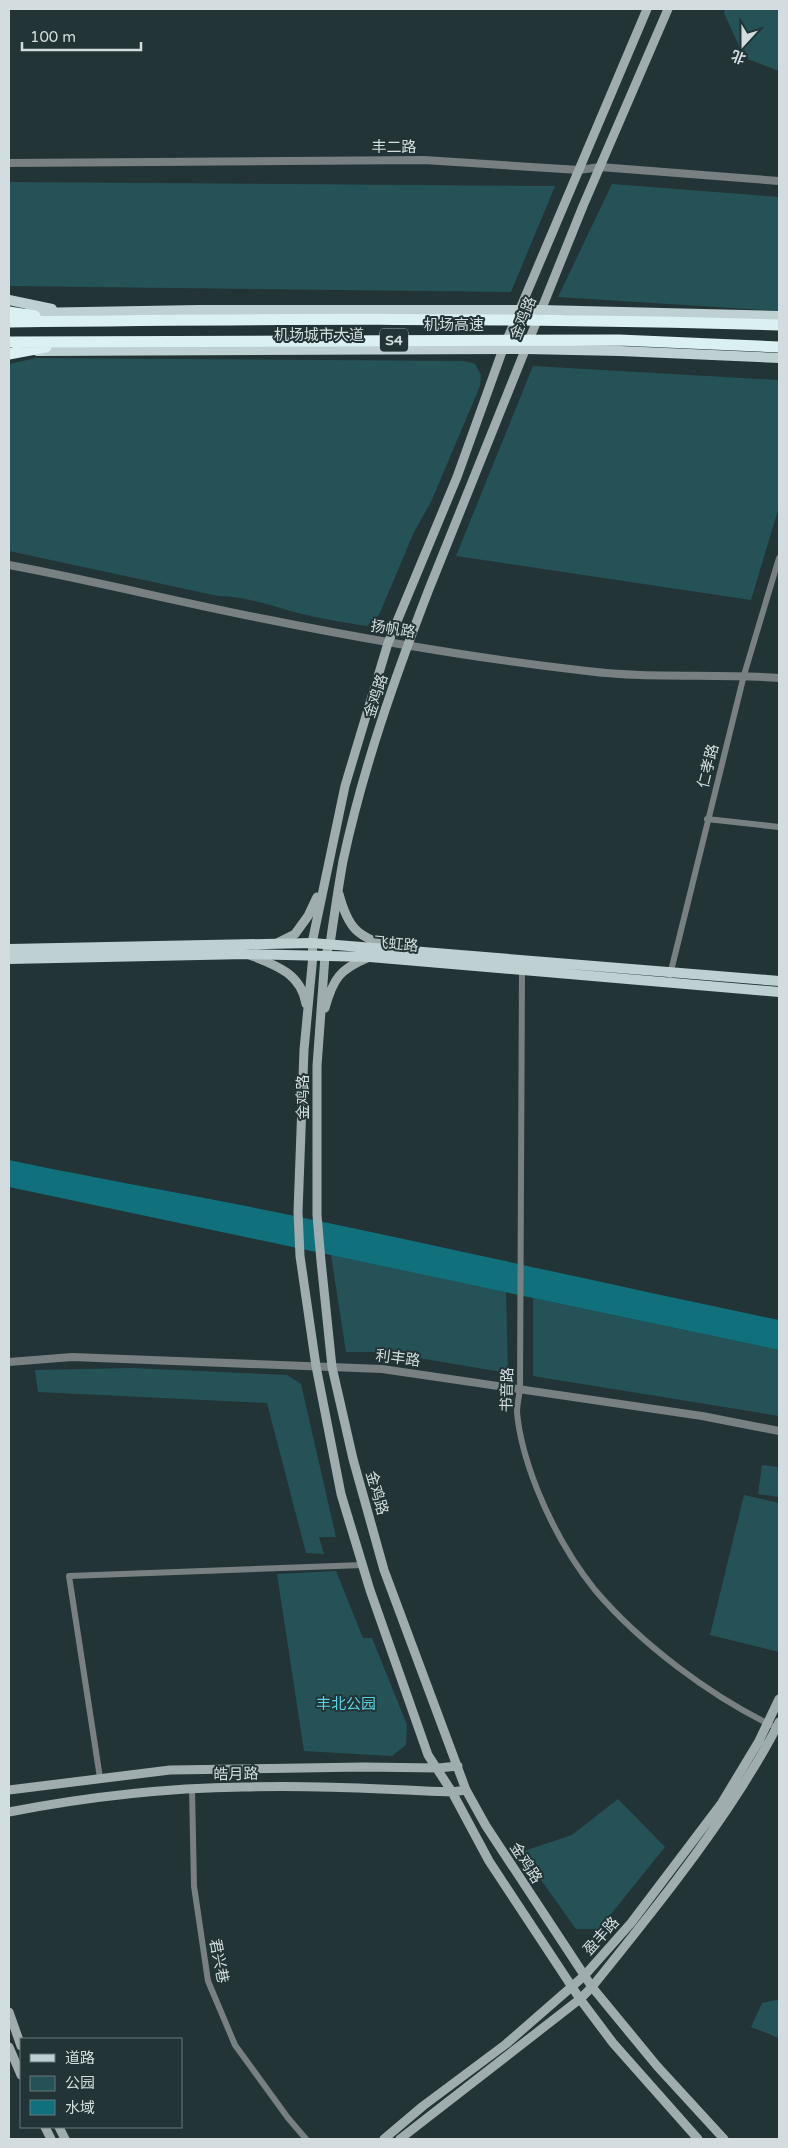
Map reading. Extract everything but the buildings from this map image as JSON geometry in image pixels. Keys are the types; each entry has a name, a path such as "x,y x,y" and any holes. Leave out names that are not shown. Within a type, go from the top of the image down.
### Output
{"highway":[{"path":"9,313 74,317"},
{"name":"机场高速","path":"9,322 74,317 621,320 779,325"},
{"name":"机场高速","path":"9,342 619,340 779,347"},
{"path":"9,353 74,342"}],"main road":[{"name":"金鸡路","path":"647,9 503,349 457,477 388,643 345,786 312,943 313,955 304,1050 298,1212 300,1256 316,1366 341,1494 424,1745 489,1861 580,2000 613,2043 698,2139"},
{"name":"金鸡路","path":"668,9 541,310 408,645 360,795 343,862 330,944 325,956 317,1066 316,1215 332,1367 353,1459 384,1570 466,1790 486,1826 592,1987 657,2066 724,2139"},
{"name":"机场城市大道","path":"9,300 74,317 199,310 541,310 779,316"},
{"name":"机场城市大道","path":"9,353 526,349 779,358"},
{"path":"277,943 295,934 303,925 324,883"},
{"path":"338,891 351,926 369,940 403,950"},
{"name":"飞虹路","path":"9,949 277,943 330,944 670,976 779,992"},
{"path":"247,954 276,965 294,978 305,995 308,1014"},
{"name":"飞虹路","path":"9,959 247,954 313,955 370,957 522,970 779,981"},
{"path":"320,1027 330,988 342,972 353,964 370,957"},
{"name":"盈丰路","path":"384,2139 423,2106 506,2044 584,1976 631,1923 706,1826 726,1796 779,1699"},
{"name":"盈丰路","path":"400,2139 580,2000 592,1987 696,1854 729,1807 778,1726"},
{"name":"皓月路","path":"9,1790 170,1770 364,1767 438,1768 458,1766"},
{"name":"皓月路","path":"9,1812 66,1801 151,1791 192,1789 243,1787 452,1792 466,1790"},
{"path":"9,2012 20,2043"},
{"path":"9,2047 20,2073"}],"street":[{"name":"丰二路","path":"9,163 424,160 579,170 600,167 779,181"},
{"name":"仁孝路","path":"670,976 707,819 744,675 779,558"},
{"name":"扬帆路","path":"9,565 98,582 268,620 388,643 589,672 744,675 779,678"},
{"path":"707,819 779,827"},
{"name":"书音路","path":"522,970 521,1303 520,1389 517,1412 528,1467 545,1508 572,1556 595,1590 637,1634 706,1688 767,1723 778,1726"},
{"name":"利丰路","path":"9,1362 72,1357 382,1369 702,1416 779,1431"},
{"path":"100,1778 69,1576 363,1565"},
{"name":"君兴巷","path":"192,1789 194,1886 208,1981 235,2045 288,2118 306,2139"}],"green space":[{"path":"725,9 779,9 779,71 748,59 740,48 724,13"},
{"path":"9,182 555,186 511,292 9,286"},
{"path":"612,184 779,197 779,311 558,297"},
{"path":"36,358 464,361 475,364 481,375 480,386 431,502 414,532 379,615 367,626 318,618 250,600 218,596 9,551 9,364"},
{"path":"533,366 779,380 779,507 751,600 456,556"},
{"path":"331,1255 506,1292 508,1373 383,1352 346,1352"},
{"path":"533,1298 779,1350 779,1416 533,1376"},
{"path":"132,1368 287,1375 301,1384 336,1537 319,1537 324,1554 306,1553 267,1403 38,1392 35,1370"},
{"path":"762,1465 779,1467 779,1497 758,1494"},
{"path":"744,1495 779,1503 779,1652 710,1635"},
{"name":"丰北公园","path":"336,1571 363,1638 372,1638 407,1725 406,1745 392,1756 304,1751 277,1574"},
{"path":"618,1799 665,1847 599,1929 576,1929 521,1852 572,1835"},
{"path":"779,2001 779,2038 751,2027 762,2003"}],"water":[{"path":"9,1160 267,1210 779,1320 779,1350 9,1187"}]}
